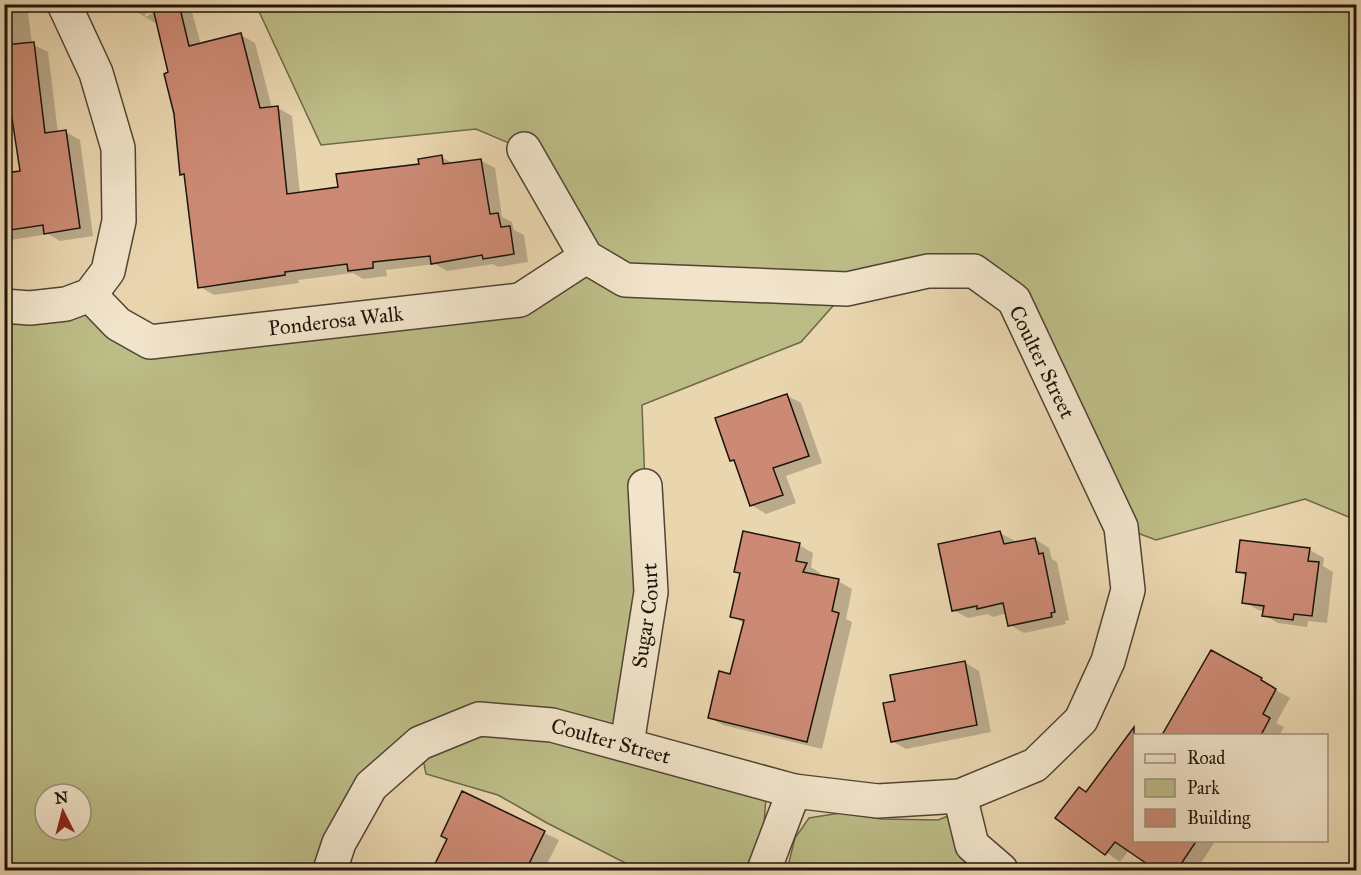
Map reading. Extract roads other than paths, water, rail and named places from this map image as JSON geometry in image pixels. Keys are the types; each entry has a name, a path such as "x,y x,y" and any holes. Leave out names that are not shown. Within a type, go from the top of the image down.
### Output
{"street":[{"path":"4,306 30,308 66,304 90,295 108,271 119,221 118,148 96,73 64,4"},
{"name":"Coulter Street","path":"330,870 339,843 371,786 420,743 479,719 552,724 794,791 878,801 960,796 1035,765 1081,720 1108,661 1128,590 1121,527 1014,300 974,271 928,271 847,289 625,280 586,257 524,149"},
{"name":"Ponderosa Walk","path":"90,295 118,324 150,342 520,300 586,257"},
{"name":"Sugar Court","path":"627,744 651,592 645,486"},
{"path":"764,870 794,791"},
{"path":"960,796 972,845 1001,870"}]}
